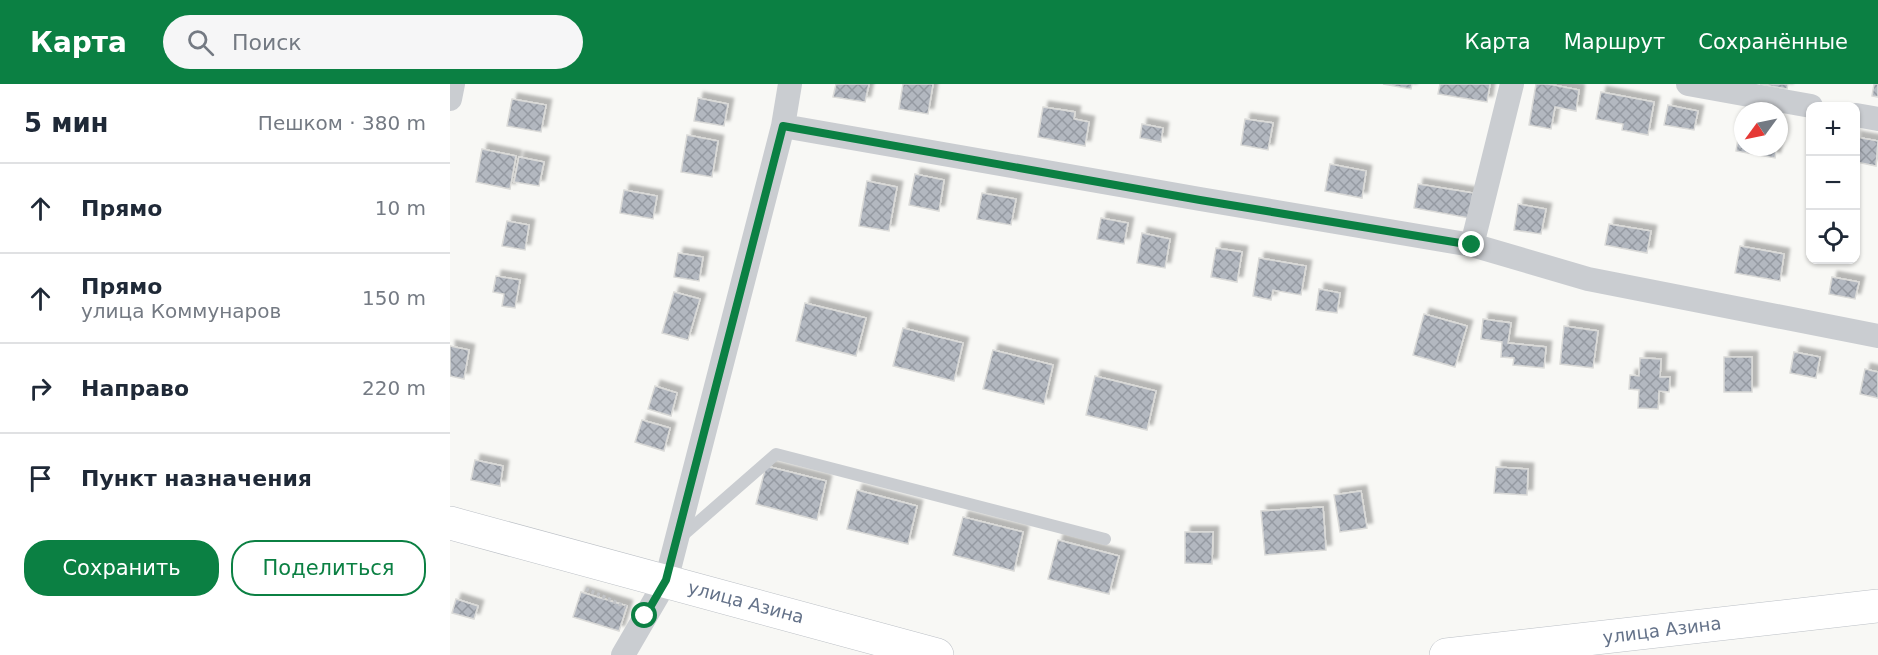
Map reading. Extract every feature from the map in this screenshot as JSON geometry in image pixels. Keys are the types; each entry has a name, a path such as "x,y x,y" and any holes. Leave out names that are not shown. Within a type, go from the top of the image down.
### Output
{"main road":[{"name":"улица Азина","path":"450,523 666,580 927,654"},
{"name":"улица Азина","path":"1446,655 1518,651 1878,606"}],"street":[{"path":"450,99 453,84"},
{"path":"623,655 666,580 783,126 790,84"},
{"path":"1472,245 1512,84"},
{"path":"1688,84 1806,105"},
{"path":"1860,116 1878,119"},
{"path":"783,126 1200,200 1472,245 1588,279 1878,336"}],"lane":[{"path":"675,543 776,454 1106,539"}],"path":[{"path":"584,589 645,616"}],"building":[{"path":"836,84 869,84 865,102 833,97"},
{"path":"903,84 933,84 928,114 899,109"},
{"path":"1383,84 1412,84 1411,89"},
{"path":"1440,84 1490,84 1487,102 1438,94"},
{"path":"1536,84 1579,90 1576,111 1555,107 1551,129 1529,125"},
{"path":"1760,84 1788,84 1787,89"},
{"path":"1874,84 1878,84 1878,97 1872,96"},
{"path":"1601,92 1654,102 1648,135 1622,130 1623,124 1596,119"},
{"path":"698,98 728,104 724,126 694,121"},
{"path":"512,99 546,105 541,132 507,126"},
{"path":"1668,105 1698,111 1694,130 1664,125"},
{"path":"1043,107 1075,112 1074,119 1089,122 1085,146 1038,137"},
{"path":"1245,119 1273,123 1268,150 1241,145"},
{"path":"1142,124 1163,128 1161,142 1140,138"},
{"path":"687,135 718,141 712,177 681,172"},
{"path":"1860,138 1878,141 1876,166 1860,163"},
{"path":"482,149 516,156 510,189 476,182"},
{"path":"519,157 544,162 539,186 514,182"},
{"path":"1330,164 1366,171 1362,198 1325,191"},
{"path":"915,174 944,180 939,211 909,205"},
{"path":"867,181 897,187 889,231 859,226"},
{"path":"1418,184 1473,193 1469,218 1414,208"},
{"path":"624,190 657,196 653,219 620,213"},
{"path":"982,193 1016,199 1011,225 977,219"},
{"path":"1518,204 1546,209 1541,234 1514,230"},
{"path":"1101,218 1128,223 1124,244 1097,239"},
{"path":"507,221 529,225 525,250 502,246"},
{"path":"1609,224 1651,231 1647,253 1605,245"},
{"path":"1142,233 1170,239 1165,268 1137,263"},
{"path":"1740,246 1784,254 1780,281 1735,273"},
{"path":"1216,248 1242,252 1237,282 1211,277"},
{"path":"678,253 703,257 699,281 674,277"},
{"path":"1259,258 1306,266 1301,295 1273,290 1271,300 1253,296"},
{"path":"496,276 520,280 515,308 502,306 504,294 493,292"},
{"path":"1832,277 1859,282 1855,299 1829,294"},
{"path":"1319,289 1340,293 1337,313 1316,310"},
{"path":"674,292 700,299 688,340 662,333"},
{"path":"805,303 866,318 856,356 796,341"},
{"path":"1424,314 1467,326 1455,367 1413,355"},
{"path":"1483,319 1511,323 1508,343 1546,347 1544,368 1513,365 1514,358 1501,357 1502,342 1481,339"},
{"path":"1564,326 1598,331 1593,368 1560,364"},
{"path":"903,328 963,343 954,381 893,366"},
{"path":"450,346 469,350 464,379 450,376"},
{"path":"993,350 1053,365 1044,404 983,389"},
{"path":"1794,352 1820,357 1816,378 1790,373"},
{"path":"1724,357 1752,357 1752,392 1724,392"},
{"path":"1640,358 1661,359 1660,377 1670,377 1669,392 1659,391 1658,409 1638,408 1639,390 1629,389 1630,375 1639,376"},
{"path":"1865,369 1878,372 1878,398 1860,394"},
{"path":"1095,376 1156,391 1147,430 1086,415"},
{"path":"655,386 677,393 671,416 648,409"},
{"path":"642,420 670,428 664,451 635,442"},
{"path":"475,460 503,466 500,486 471,480"},
{"path":"766,466 826,481 817,520 756,504"},
{"path":"1496,467 1528,469 1527,495 1494,493"},
{"path":"857,490 917,506 908,544 847,529"},
{"path":"1361,491 1367,528 1340,532 1334,495"},
{"path":"1323,507 1326,550 1265,555 1261,511"},
{"path":"963,517 1023,532 1014,571 953,555"},
{"path":"1185,532 1213,532 1212,564 1185,563"},
{"path":"1058,540 1119,556 1109,594 1048,579"},
{"path":"581,592 627,606 619,631 573,617"},
{"path":"456,599 478,606 474,619 452,613"}],"route":[{"path":"645,616 666,580 783,126 1200,200 1472,245"}]}
